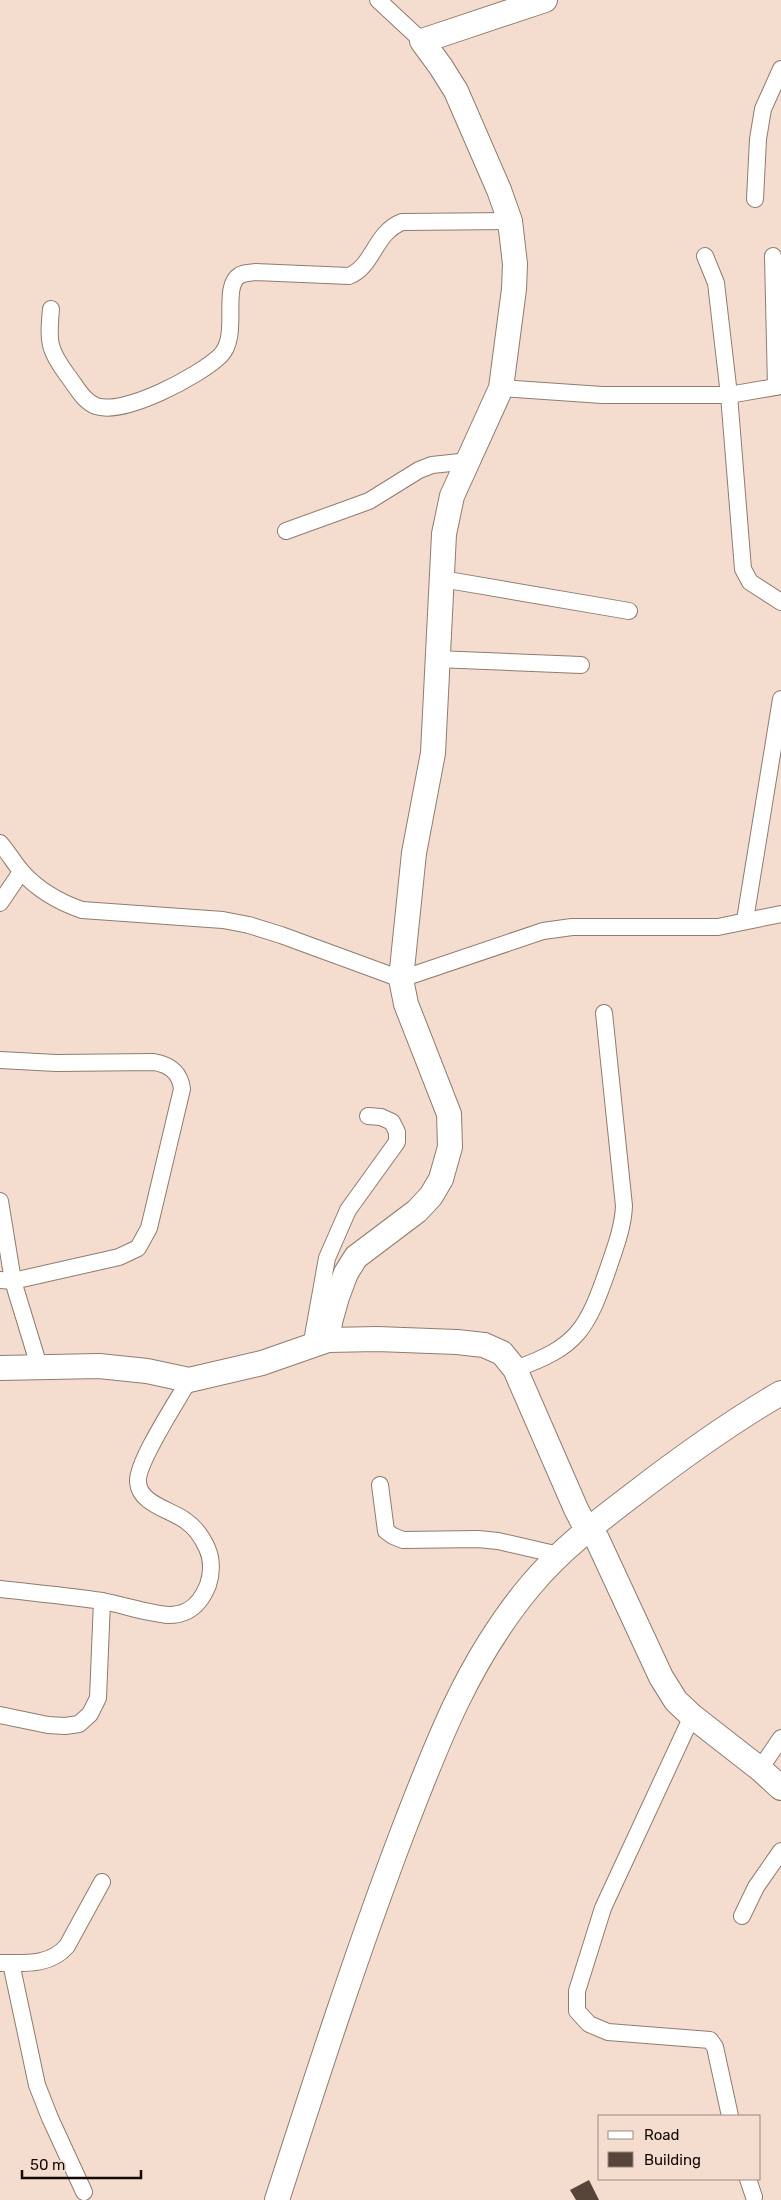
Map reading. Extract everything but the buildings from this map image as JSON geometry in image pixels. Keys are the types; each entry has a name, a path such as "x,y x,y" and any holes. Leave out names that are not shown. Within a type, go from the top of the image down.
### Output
{"street":[{"path":"320,1344 351,1265 417,1211 431,1196 441,1179 450,1147 448,1114 406,1004 401,978 414,852 432,753 436,659 448,514 452,496 501,388 516,264 510,221 499,190 456,91 422,41 378,0"},
{"path":"422,41 545,0"},
{"path":"755,199 758,139 763,109 781,69"},
{"path":"51,309 48,338 56,360 87,401 96,406 106,408 119,406 180,384 220,356 228,345 231,332 230,295 234,282 240,276 255,272 348,276 357,272 362,267 384,233 392,226 402,222 510,221"},
{"path":"705,256 716,283 729,395 743,569 750,582 781,602"},
{"path":"501,388 602,395 729,395 778,386 773,256"},
{"path":"286,531 369,501 432,465 469,461"},
{"path":"442,579 629,610"},
{"path":"436,659 581,665"},
{"path":"745,920 781,699"},
{"path":"0,843 21,872 43,891 64,904 82,910 223,920 249,925 401,978 543,931 572,926 709,927 781,914"},
{"path":"0,903 21,872"},
{"path":"515,1369 555,1353 574,1339 586,1325 595,1307 624,1219 621,1171 604,1013"},
{"path":"0,1060 38,1062 154,1062 165,1064 174,1070 181,1078 182,1088 149,1228 138,1248 120,1257 6,1281"},
{"path":"320,1344 327,1258 348,1210 396,1142 397,1132 392,1122 380,1117 368,1116"},
{"path":"0,1201 6,1281 38,1366"},
{"path":"0,1368 98,1366 147,1372 188,1380 262,1364 320,1344 378,1339 457,1342 484,1346 502,1353 515,1369 587,1530 597,1539 661,1677 676,1701 781,1788"},
{"path":"0,1588 102,1601 169,1615 181,1614 190,1610 200,1600 210,1578 210,1554 196,1530 185,1520 153,1503 141,1491 138,1482 140,1470 153,1443 188,1380"},
{"path":"276,2200 338,2010 384,1883 453,1707 485,1647 531,1585 559,1555 587,1530 718,1432 781,1393"},
{"path":"380,1485 386,1531 403,1540 478,1538 498,1540 559,1555"},
{"path":"0,1715 48,1725 65,1726 79,1724 90,1714 98,1698 102,1601"},
{"path":"692,1716 603,1908 577,1991 577,2011 589,2024 608,2032 710,2040 715,2046 730,2115"},
{"path":"760,1769 781,1738"},
{"path":"742,1916 756,1887 781,1851"},
{"path":"84,2192 50,2118 38,2085 5,1963 30,1963 52,1959 61,1954 102,1882"},
{"path":"748,2180 754,2197"}]}
